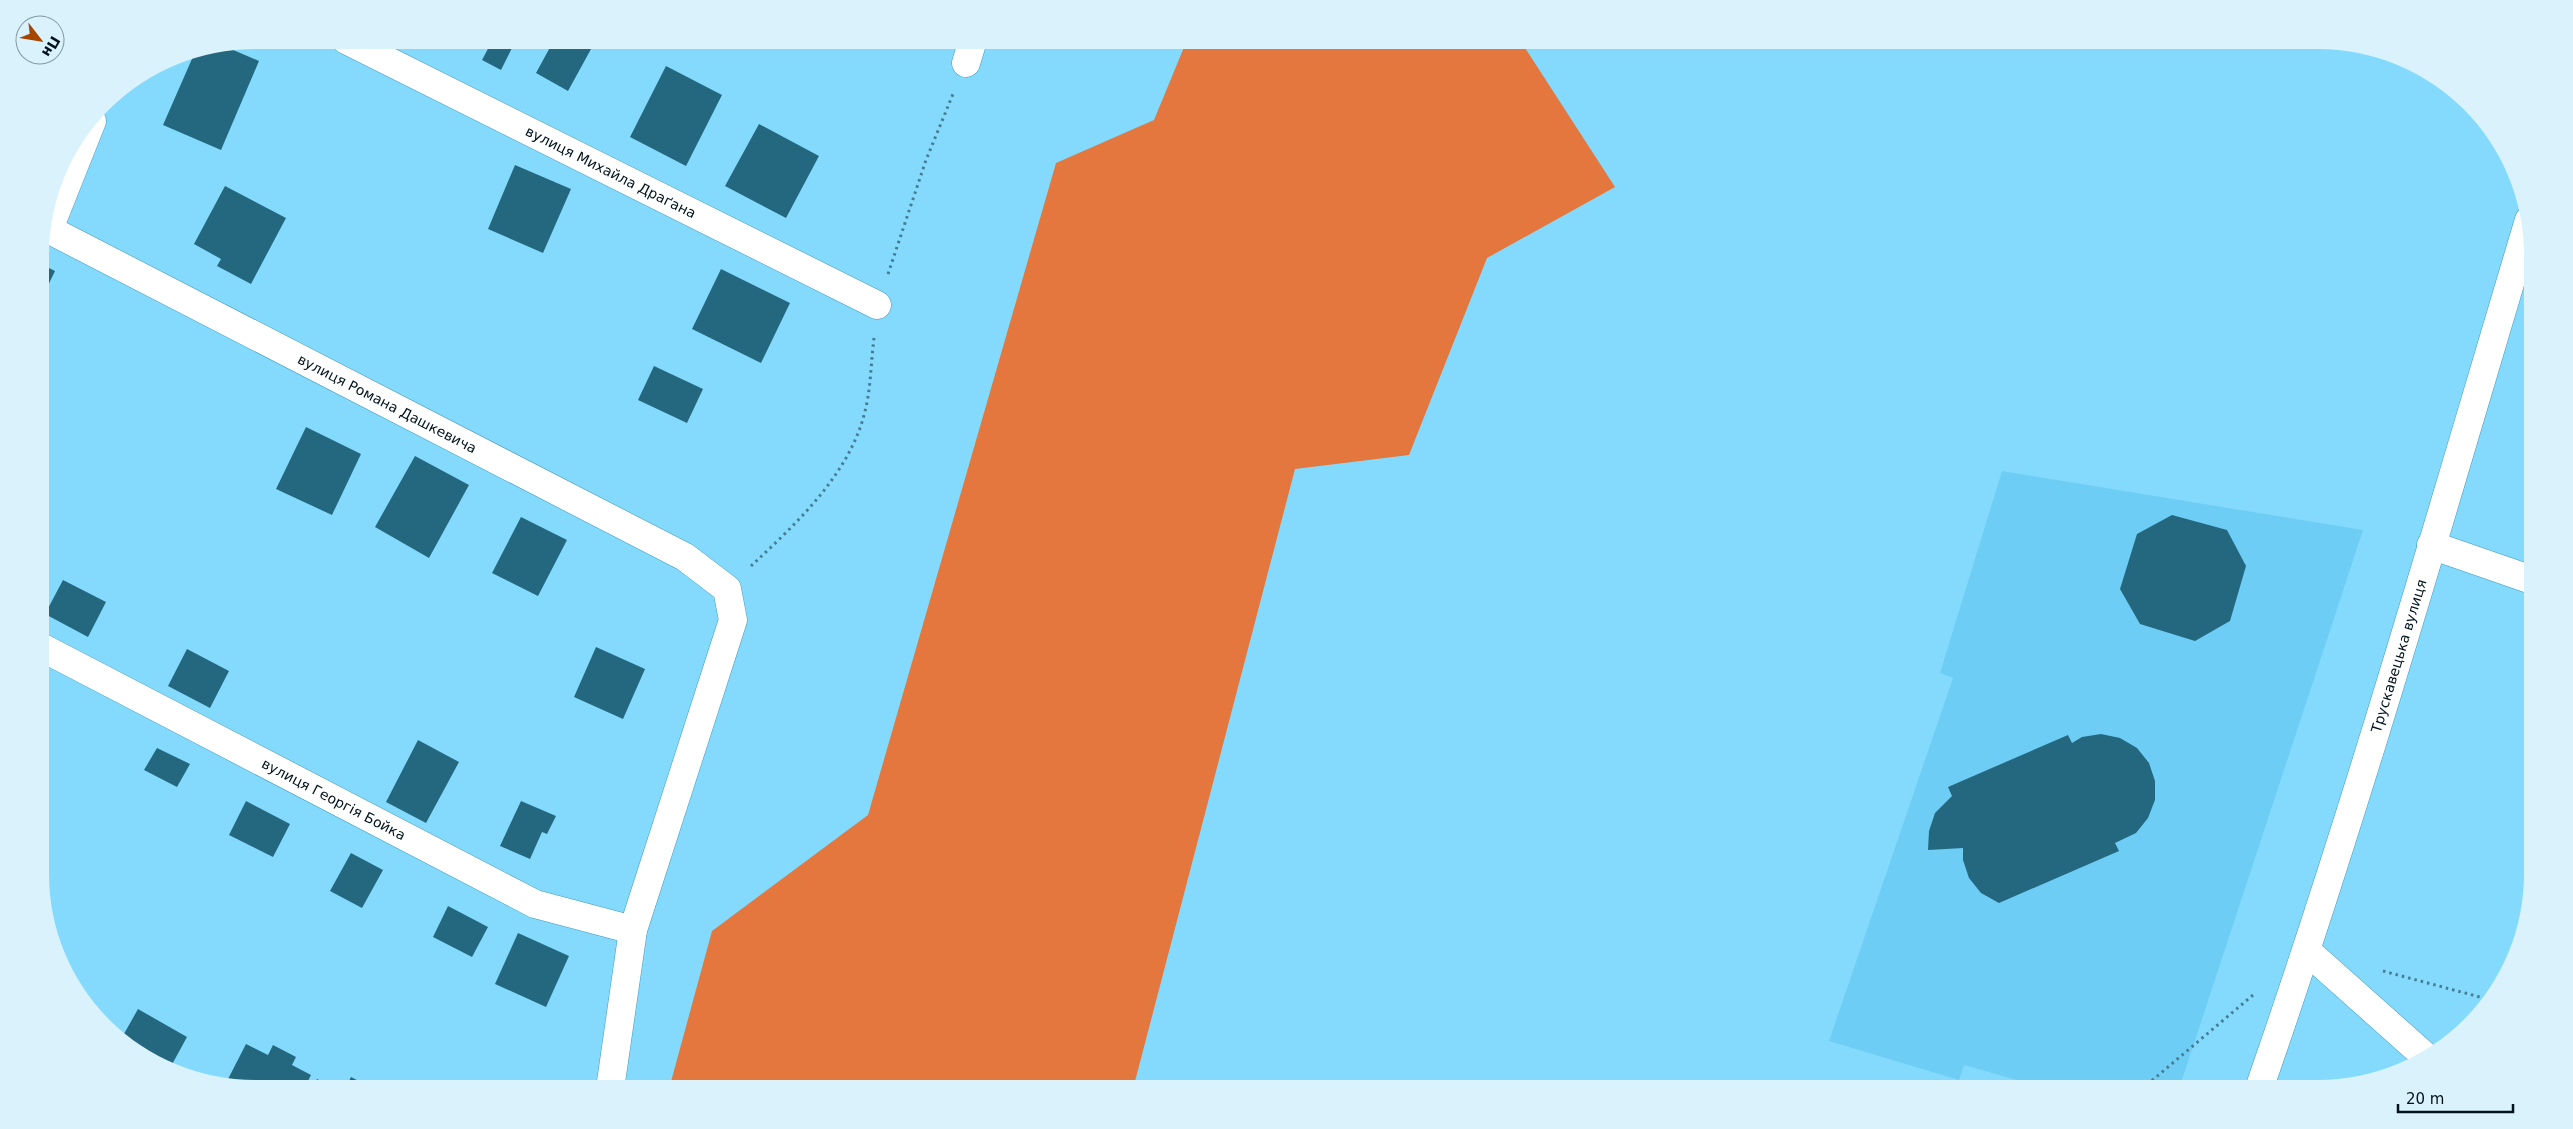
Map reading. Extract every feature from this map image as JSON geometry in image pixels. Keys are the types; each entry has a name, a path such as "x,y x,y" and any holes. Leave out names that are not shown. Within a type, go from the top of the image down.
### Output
{"street":[{"name":"вулиця Михайла Драґана","path":"364,49 877,305"},
{"path":"54,212 84,140"},
{"name":"вулиця Романа Дашкевича","path":"51,230 685,557 727,589 733,620 633,930"},
{"name":"Трускавецька вулиця","path":"2262,1080 2307,951 2523,238"},
{"path":"2431,545 2524,577"},
{"name":"вулиця Георгія Бойка","path":"49,651 534,904 633,930"},
{"path":"611,1080 633,930"},
{"path":"2307,951 2421,1053"}],"shaded area":[{"path":"1183,49 1526,49 1615,187 1487,258 1409,455 1295,469 1135,1080 671,1080 712,931 868,815 1056,163 1154,120"},
{"path":"2002,471 2363,530 2182,1080 2016,1080 1964,1065 1959,1080 1829,1041 1953,678 1940,673"}],"building":[{"path":"488,49 512,49 501,70 482,60"},
{"path":"549,49 591,49 568,91 536,73"},
{"path":"234,50 259,61 221,150 163,125 192,59"},
{"path":"666,66 722,95 686,166 630,137"},
{"path":"759,124 819,156 786,218 725,186"},
{"path":"515,165 571,189 543,253 488,229"},
{"path":"225,186 286,218 251,284 217,266 221,259 194,244"},
{"path":"49,268 55,271 49,283"},
{"path":"721,269 790,303 761,363 692,329"},
{"path":"654,366 703,389 687,423 638,400"},
{"path":"306,427 361,454 332,515 276,489"},
{"path":"415,456 469,485 429,558 375,527"},
{"path":"2172,515 2227,530 2246,566 2230,621 2195,641 2140,624 2120,589 2137,534"},
{"path":"521,517 567,540 538,596 492,573"},
{"path":"63,580 106,602 88,637 49,616 49,606"},
{"path":"596,647 645,669 623,719 574,697"},
{"path":"187,649 229,671 210,708 168,686"},
{"path":"2101,734 2120,738 2137,748 2149,763 2155,781 2155,800 2148,818 2136,833 2115,843 2119,851 1999,903 1981,893 1969,878 1963,860 1963,848 1928,850 1929,831 1935,813 1952,796 1948,787 2068,735 2072,743 2082,737"},
{"path":"418,740 459,762 426,823 386,802"},
{"path":"157,748 190,764 177,787 144,770"},
{"path":"246,801 290,824 273,857 229,835"},
{"path":"521,801 556,816 547,834 542,832 530,859 500,846"},
{"path":"351,853 383,870 362,908 330,891"},
{"path":"448,906 488,927 472,957 433,937"},
{"path":"518,933 569,956 546,1007 495,984"},
{"path":"138,1009 187,1037 173,1063 152,1053 124,1034"},
{"path":"246,1044 268,1055 273,1045 296,1057 292,1065 311,1075 308,1080 242,1080 229,1078"}]}
